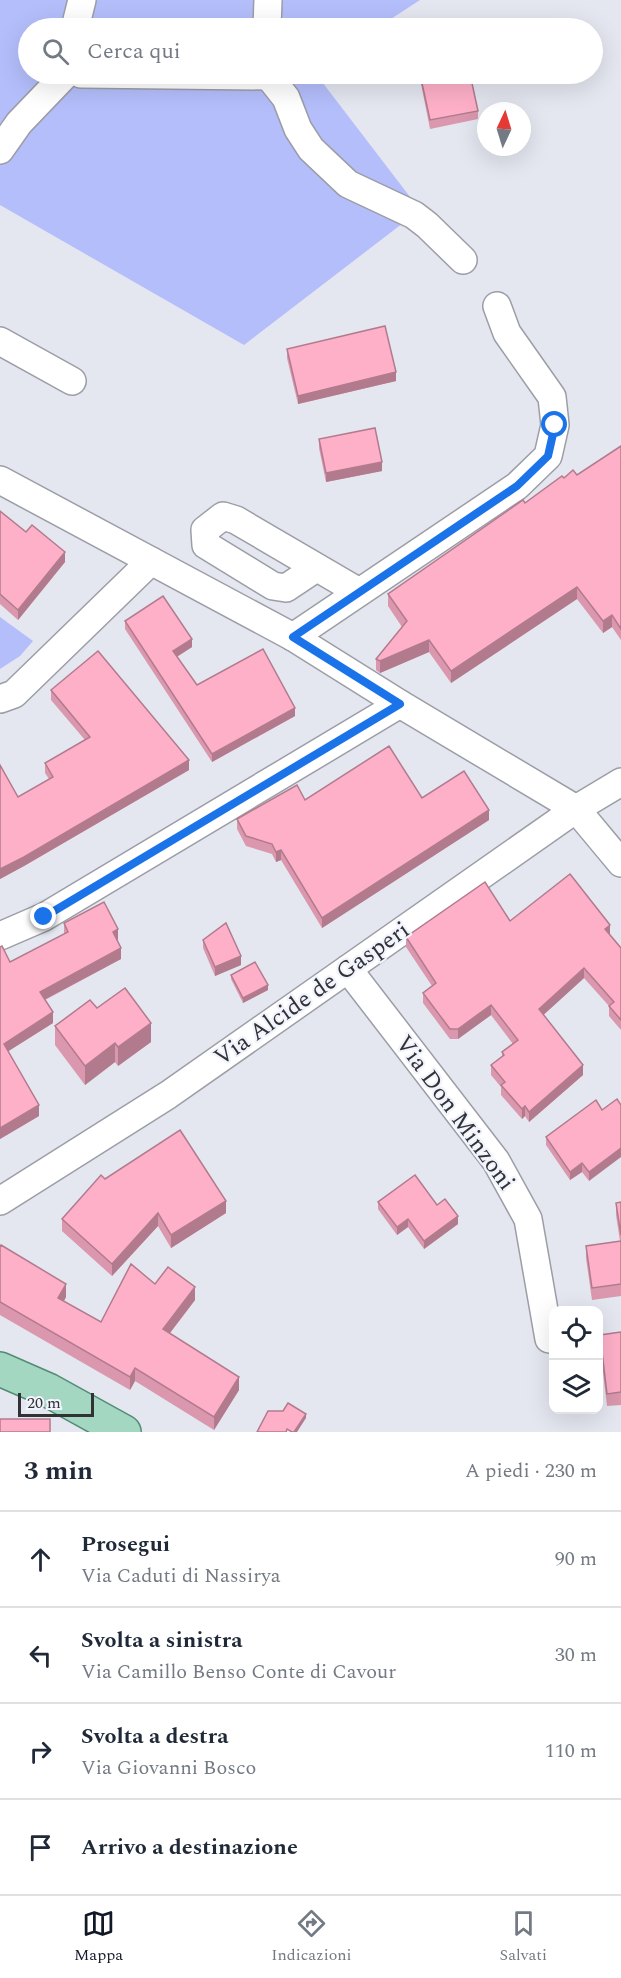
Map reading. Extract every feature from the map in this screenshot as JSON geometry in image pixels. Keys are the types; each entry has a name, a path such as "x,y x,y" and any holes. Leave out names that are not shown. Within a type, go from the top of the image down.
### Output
{"main road":[{"path":"0,1369 48,1390 123,1432"}],"street":[{"path":"77,18 81,0"},
{"path":"267,18 268,0"},
{"path":"0,150 20,123 57,84"},
{"path":"274,84 286,98 298,129 311,149 348,184 414,215 463,260"},
{"path":"293,637 517,486 548,456 555,425 552,397 507,333 497,306"},
{"path":"0,341 72,381"},
{"path":"0,480 293,637 576,809 621,863"},
{"path":"0,699 14,694 151,561"},
{"path":"316,568 359,592"},
{"path":"0,936 44,917 400,704"},
{"name":"Via Alcide de Gasperi","path":"0,1201 168,1095 576,809 621,782"},
{"name":"Via Don Minzoni","path":"348,969 496,1161 528,1219 549,1339"}],"shaded area":[{"path":"0,0 420,0 392,18 18,18 18,84 324,84 420,210 244,345 0,205"},
{"path":"0,617 33,641 20,656 0,669"}],"building":[{"path":"422,84 472,84 477,111 430,120"},
{"path":"385,326 396,372 298,396 287,349"},
{"path":"375,428 382,462 326,473 319,439"},
{"path":"621,446 621,629 612,615 603,621 577,587 451,671 429,640 380,661 376,659 407,621 388,594 523,500 525,503 573,470 577,475"},
{"path":"0,511 26,532 32,525 65,552 18,610 0,594"},
{"path":"163,596 192,639 173,651 197,685 263,649 295,708 212,754 125,621"},
{"path":"98,651 189,760 0,869 0,765 18,797 53,777 45,763 90,737 51,690"},
{"path":"389,746 422,798 464,771 489,810 322,918 281,850 276,852 272,844 246,836 237,819 297,785 305,800"},
{"path":"570,874 610,925 605,929 621,948 621,1020 609,1006 614,1002 584,968 539,1009 583,1065 529,1112 525,1106 522,1109 501,1085 505,1082 491,1065 504,1055 502,1052 518,1040 491,1005 458,1029 450,1029 423,993 436,983 406,937 485,882 510,921"},
{"path":"104,902 118,929 113,932 121,948 40,992 53,1012 4,1044 39,1105 0,1128 0,947 2,946 10,962 68,932 64,923"},
{"path":"226,923 241,956 215,967 203,940"},
{"path":"255,962 268,985 243,998 231,975"},
{"path":"125,988 151,1023 118,1047 115,1043 85,1066 55,1026 90,1000 97,1008"},
{"path":"617,1099 621,1105 621,1148 589,1172 582,1163 570,1172 546,1137 596,1100 602,1110"},
{"path":"180,1130 226,1201 171,1235 158,1213 112,1264 62,1219 101,1175 105,1179"},
{"path":"415,1175 437,1205 445,1199 458,1216 424,1241 408,1219 397,1227 378,1202"},
{"path":"621,1202 621,1235 616,1203"},
{"path":"621,1241 621,1284 592,1288 586,1246"},
{"path":"1,1245 66,1284 58,1298 101,1322 131,1264 155,1284 168,1267 195,1287 163,1329 239,1377 214,1417 135,1368 130,1377 0,1302"},
{"path":"621,1332 621,1392 607,1394 603,1335"},
{"path":"288,1403 306,1414 294,1432 287,1429 286,1432 257,1432 268,1411 283,1411"},
{"path":"0,1419 50,1419 50,1432 0,1432"}],"route":[{"path":"44,917 400,704 293,637 517,486 548,456 555,425"}]}
